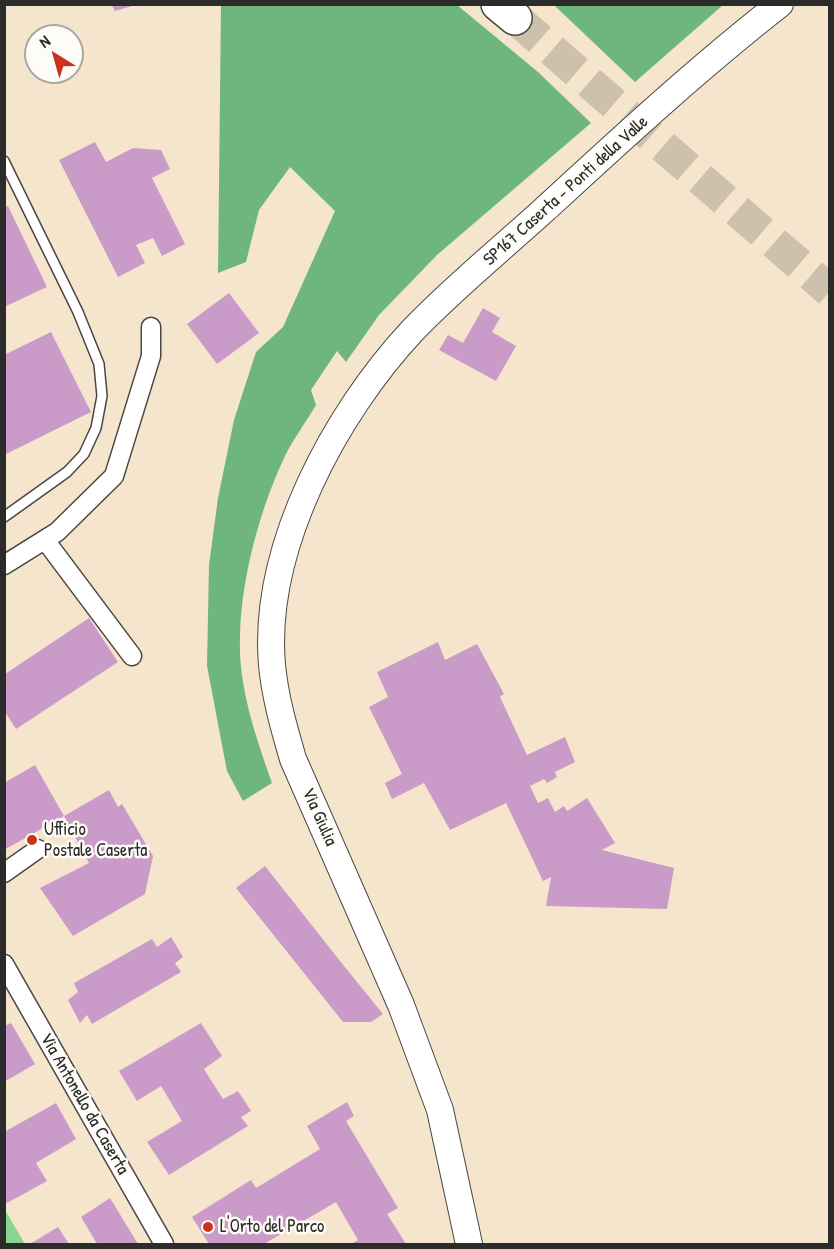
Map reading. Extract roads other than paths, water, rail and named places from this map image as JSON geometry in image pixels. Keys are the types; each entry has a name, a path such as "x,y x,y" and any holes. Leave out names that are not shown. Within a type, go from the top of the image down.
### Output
{"main road":[{"name":"SP167 Caserta - Ponti della Valle","path":"365,391 412,332 724,48 780,4"},
{"name":"Via Giulia","path":"365,391 321,458 296,517 280,575 273,628 272,663 281,718 293,759 401,1005 440,1110 469,1245"}],"street":[{"path":"6,559 57,532 114,476 151,356 151,327"},
{"path":"45,540 132,656"},
{"path":"4,873 38,849"},
{"name":"Via Antonello da Caserta","path":"4,964 164,1245"}],"lane":[{"path":"4,161 78,312 99,364 102,396 96,428 84,454 68,472 4,517"}],"tunnel":[{"path":"515,18 830,291"}],"place":[{"name":"Ufficio Postale Caserta","path":"32,840"},
{"name":"L'Orto del Parco","path":"208,1227"}]}
